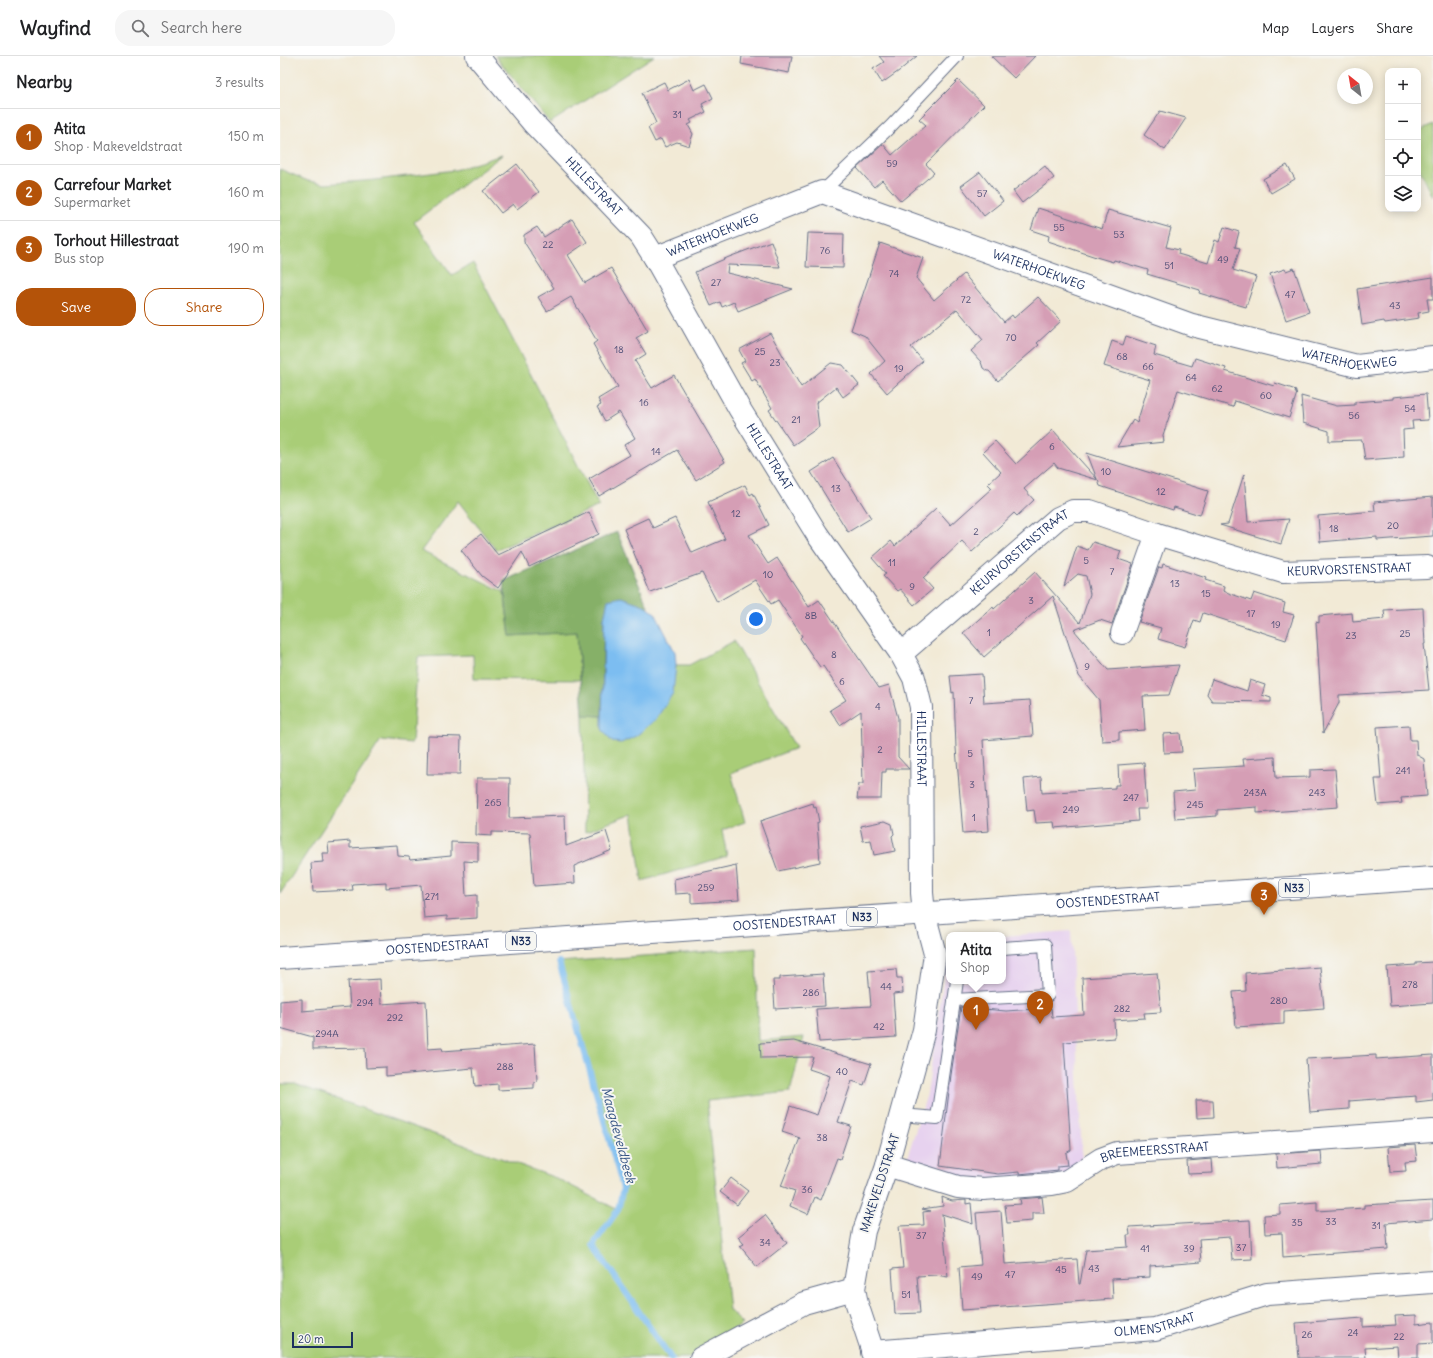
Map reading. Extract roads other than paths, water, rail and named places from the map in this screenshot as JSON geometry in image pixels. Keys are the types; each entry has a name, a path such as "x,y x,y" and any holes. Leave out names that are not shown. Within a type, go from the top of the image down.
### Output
{"street":[{"name":"HILLESTRAAT","path":"477,56 534,124 641,236 655,258 739,408 817,534 901,654 914,678 921,707 924,913"},
{"name":"WATERHOEKWEG","path":"655,258 822,192 1192,325 1357,366 1433,357"},
{"name":"KEURVORSTENSTRAAT","path":"901,654 1058,518 1073,510 1090,511 1157,534 1284,572 1427,567"},
{"path":"1122,633 1157,534"},
{"name":"OOSTENDESTRAAT","path":"280,958 1433,878"},
{"name":"MAKEVELDSTRAAT","path":"854,1289 864,1231 887,1166 924,1030 935,954 924,913"},
{"name":"BREEMEERSSTRAAT","path":"887,1166 958,1187 983,1189 1052,1184 1060,1182 1067,1180 1101,1158 1117,1154 1433,1131"},
{"name":"OLMENSTRAAT","path":"874,1355 1155,1329 1267,1294 1433,1282"},
{"path":"701,1358 804,1303 854,1289 857,1304 874,1355"}],"lane":[{"path":"822,192 890,126 957,56"},
{"path":"954,1000 1048,995 1045,945 1006,948"},
{"path":"901,1115 937,1118 957,984"}],"water":[{"path":"621,597 644,605 655,613 675,652 676,665 673,693 656,719 636,736 621,743 612,742 602,729 604,618 608,600"}],"waterway":[{"name":"Maagdeveldbeek","path":"559,962 623,1188 618,1210 593,1245 671,1358"}],"place":[{"name":"Torhout Hillestraat","path":"1264,915"},
{"name":"Carrefour Market","path":"1040,1024"},
{"name":"Atita","path":"976,1030"}]}
